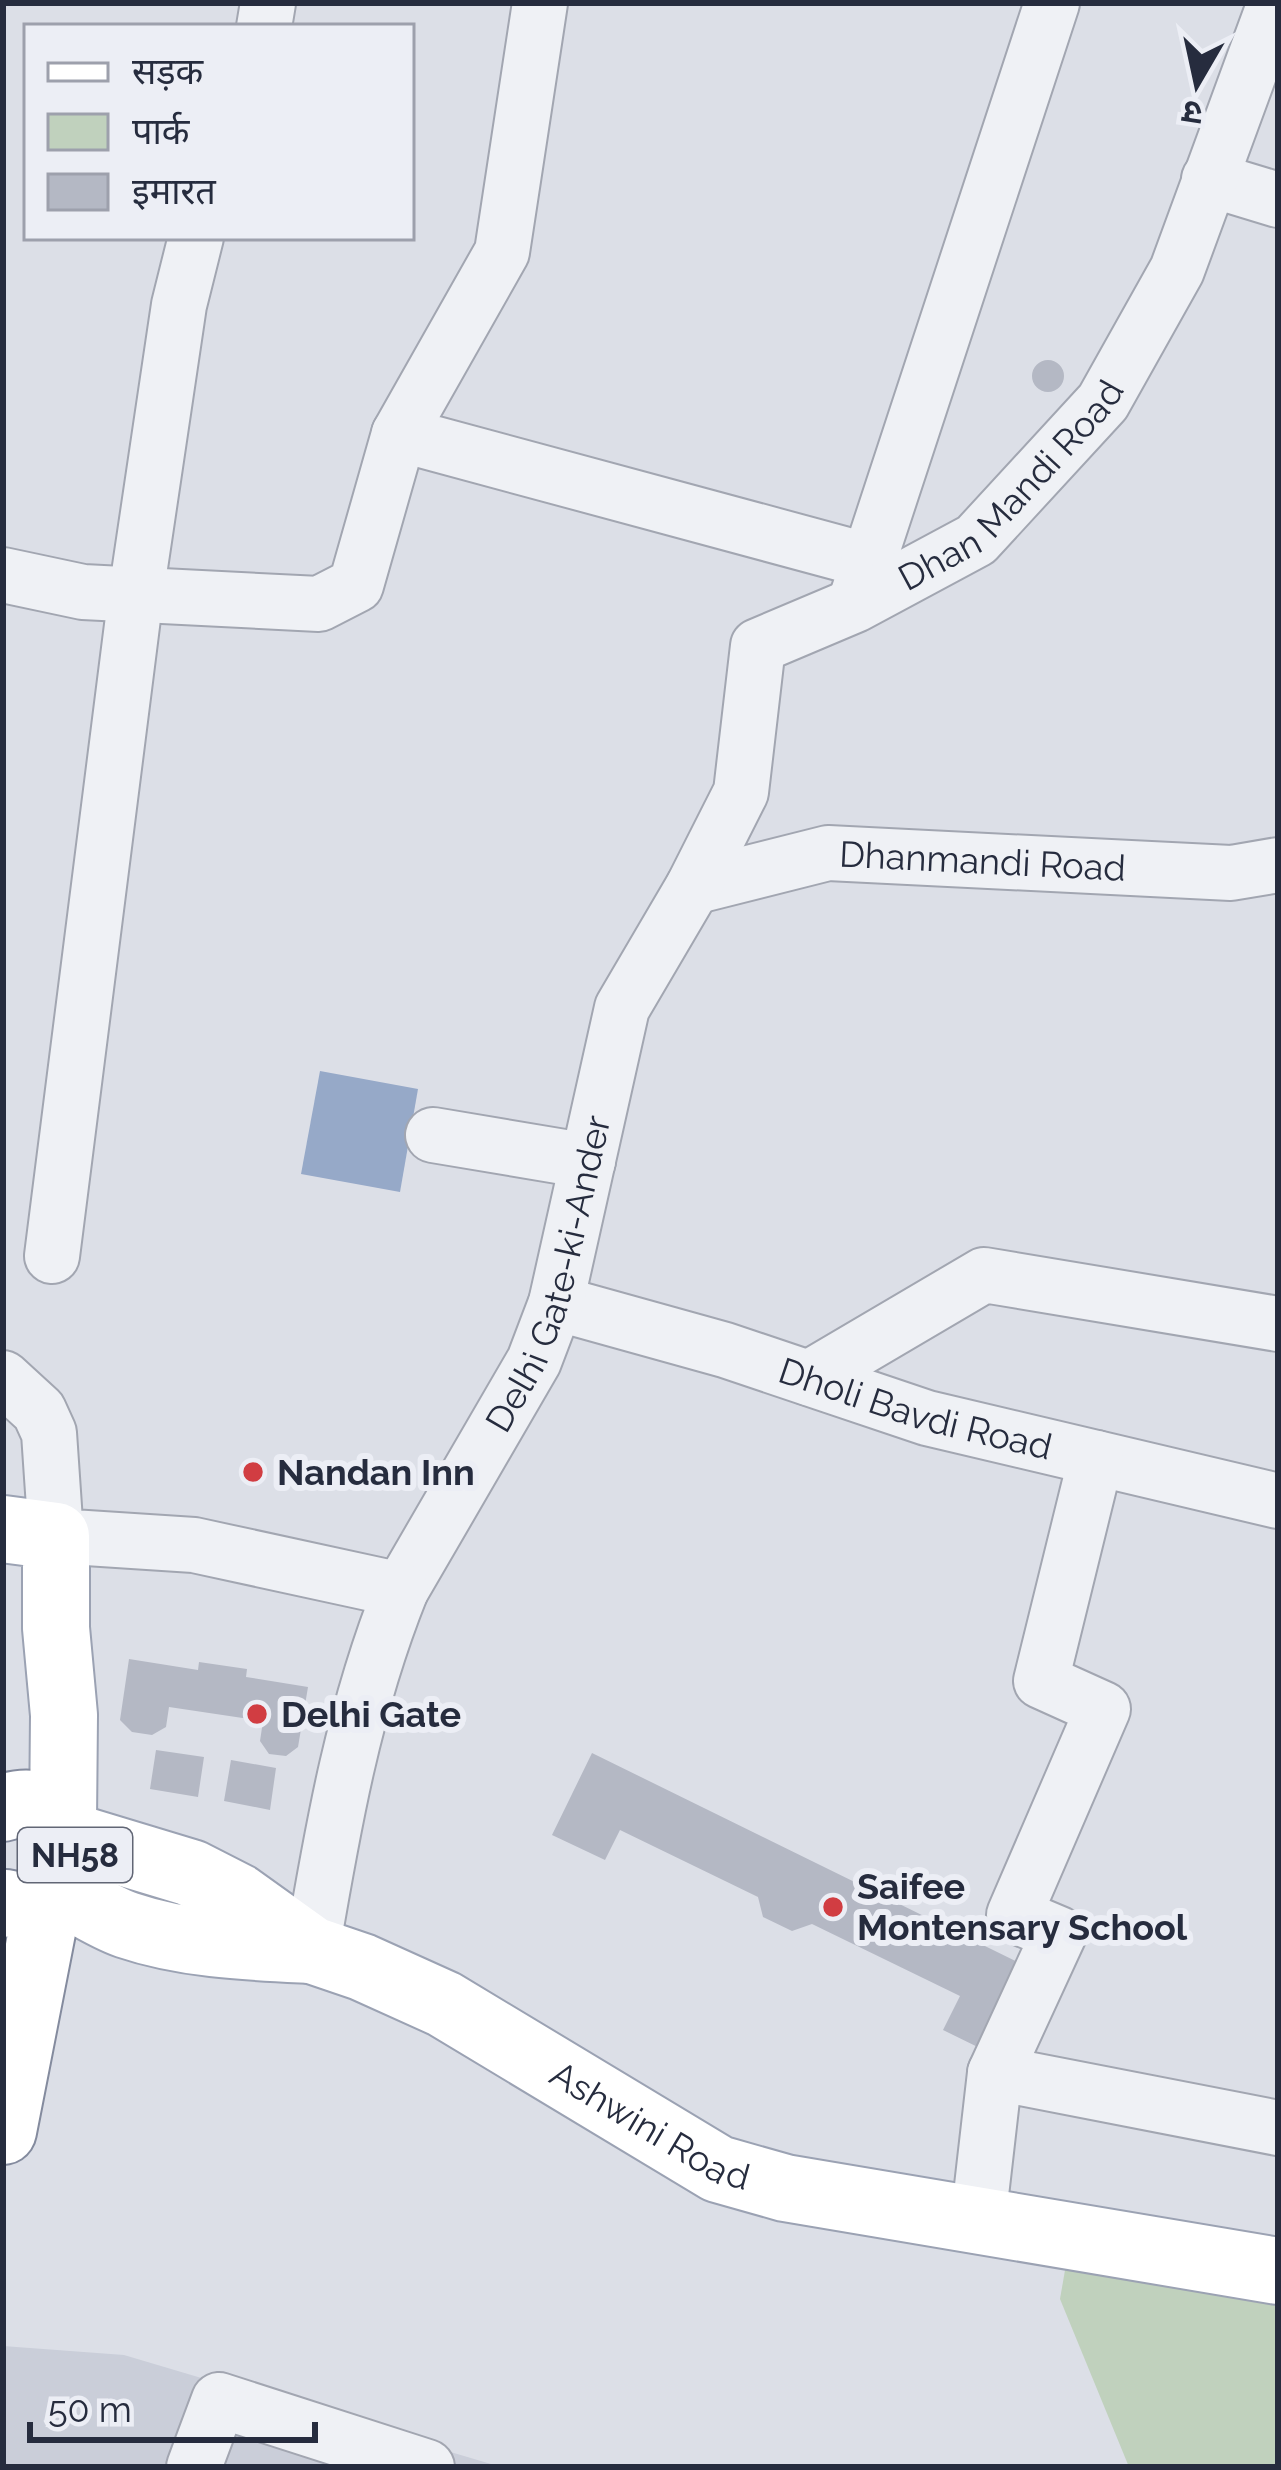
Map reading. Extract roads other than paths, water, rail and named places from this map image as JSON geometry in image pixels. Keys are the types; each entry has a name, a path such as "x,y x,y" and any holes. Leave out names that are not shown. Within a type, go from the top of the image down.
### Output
{"main road":[{"path":"30,1533 56,1628 64,1715 42,1860"},
{"name":"Ashwini Road","path":"42,1860 191,1873 238,1897 311,1950 362,1966 444,2004 718,2169 785,2188 1278,2271"},
{"name":"NH58","path":"3,2131 42,1860"}],"street":[{"path":"3,575 83,592 319,604 356,585 399,434 502,252 540,3"},
{"path":"399,434 862,583 1052,3"},
{"name":"Dhan Mandi Road","path":"693,887 741,792 758,646 862,583 976,540 1103,402 1177,270 1275,3"},
{"path":"1209,179 1278,200"},
{"path":"52,1256 136,594 179,305 195,240"},
{"name":"Dhanmandi Road","path":"693,887 828,853 1231,873 1278,865"},
{"name":"Delhi Gate-ki-Ander","path":"311,1950 357,1716 400,1590 534,1361 556,1303 622,1008 693,887"},
{"path":"433,1135 588,1161"},
{"path":"808,1378 984,1275 1278,1324"},
{"name":"Dholi Bavdi Road","path":"556,1303 725,1350 927,1418 1278,1501"},
{"path":"3,1378 39,1411 49,1433 30,1533 194,1545 400,1590"},
{"path":"978,2221 995,2073 1059,1934 1014,1915 1102,1709 1041,1681 1096,1458"},
{"path":"995,2073 1278,2128"},
{"path":"194,2467 219,2401 428,2467"}],"water":[{"path":"320,1071 418,1089 400,1192 301,1174"}],"place":[{"name":"Nandan Inn","path":"253,1472"},
{"name":"Delhi Gate","path":"257,1714"},
{"name":"Saifee Montensary School","path":"833,1907"}]}
